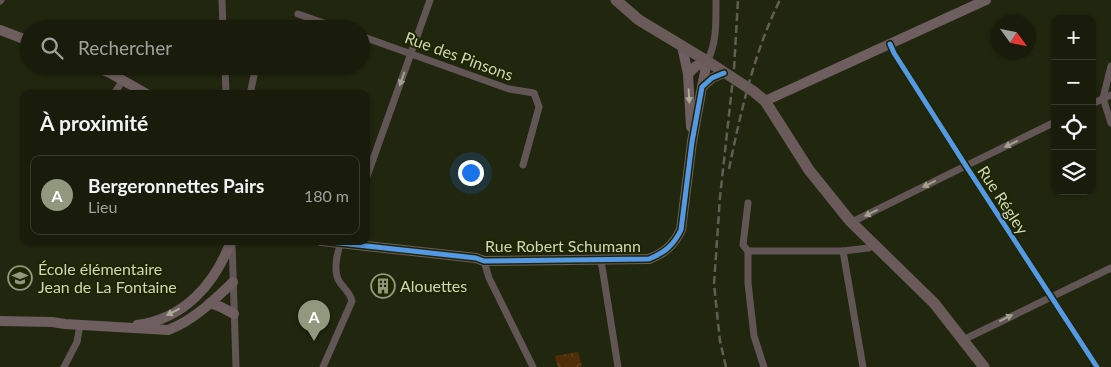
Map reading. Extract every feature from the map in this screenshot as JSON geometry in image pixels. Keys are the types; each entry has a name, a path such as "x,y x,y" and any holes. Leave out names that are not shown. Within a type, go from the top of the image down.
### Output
{"main road":[{"path":"616,0 639,20 707,61 765,101 810,170 850,221 934,303 984,367"}],"street":[{"path":"222,0 223,20"},
{"path":"370,168 430,0"},
{"path":"688,74 696,66 707,61 711,54 716,22 716,0"},
{"path":"765,101 986,0"},
{"path":"298,14 315,20"},
{"path":"0,30 20,38"},
{"name":"Rue des Pinsons","path":"370,39 509,90 534,93 539,107 523,165"},
{"name":"Rue Régley","path":"890,44 966,166 1097,367"},
{"name":"Rue Robert Schumann","path":"682,46 688,74 692,142"},
{"name":"Rue Robert Schumann","path":"367,245 484,260 648,259 663,253 675,242 681,230 692,142 707,61"},
{"path":"1111,66 1102,98 1111,123"},
{"path":"702,86 712,78 724,73"},
{"path":"113,75 140,90"},
{"path":"225,75 226,90"},
{"path":"251,90 254,75"},
{"path":"117,90 123,80"},
{"path":"1096,102 1111,95"},
{"path":"850,221 856,220 1051,124"},
{"path":"748,203 744,244 748,251 748,283 754,336 764,367"},
{"path":"114,328 146,324 178,310 198,296 211,282 224,260 230,245"},
{"path":"231,245 236,367"},
{"path":"323,367 351,304 351,296 338,280 337,261 341,245"},
{"path":"748,251 844,250 868,248 874,245"},
{"path":"844,250 863,367"},
{"path":"484,260 489,278 533,367"},
{"path":"601,260 618,367"},
{"path":"963,340 1111,268"},
{"path":"211,282 233,282"},
{"path":"0,323 52,322 114,328 168,330 181,325 210,303 233,282"},
{"path":"210,303 234,314"},
{"path":"64,367 77,342 80,325"}],"green space":[{"path":"578,352 582,367 558,367 555,356"}],"railway":[{"path":"726,367 720,341 714,284 720,197 734,69 738,0"},
{"path":"729,169 756,61 780,0"}],"cycle path":[{"path":"890,44 966,166 1097,367"},
{"path":"357,245 476,258 484,261 649,259 668,248 681,230 692,142 702,87 712,78 724,73"}],"place":[{"name":"École élémentaire Jean de La Fontaine","path":"20,278"},
{"name":"Alouettes","path":"383,286"},
{"name":"Bergeronnettes Pairs","path":"314,341"}]}
